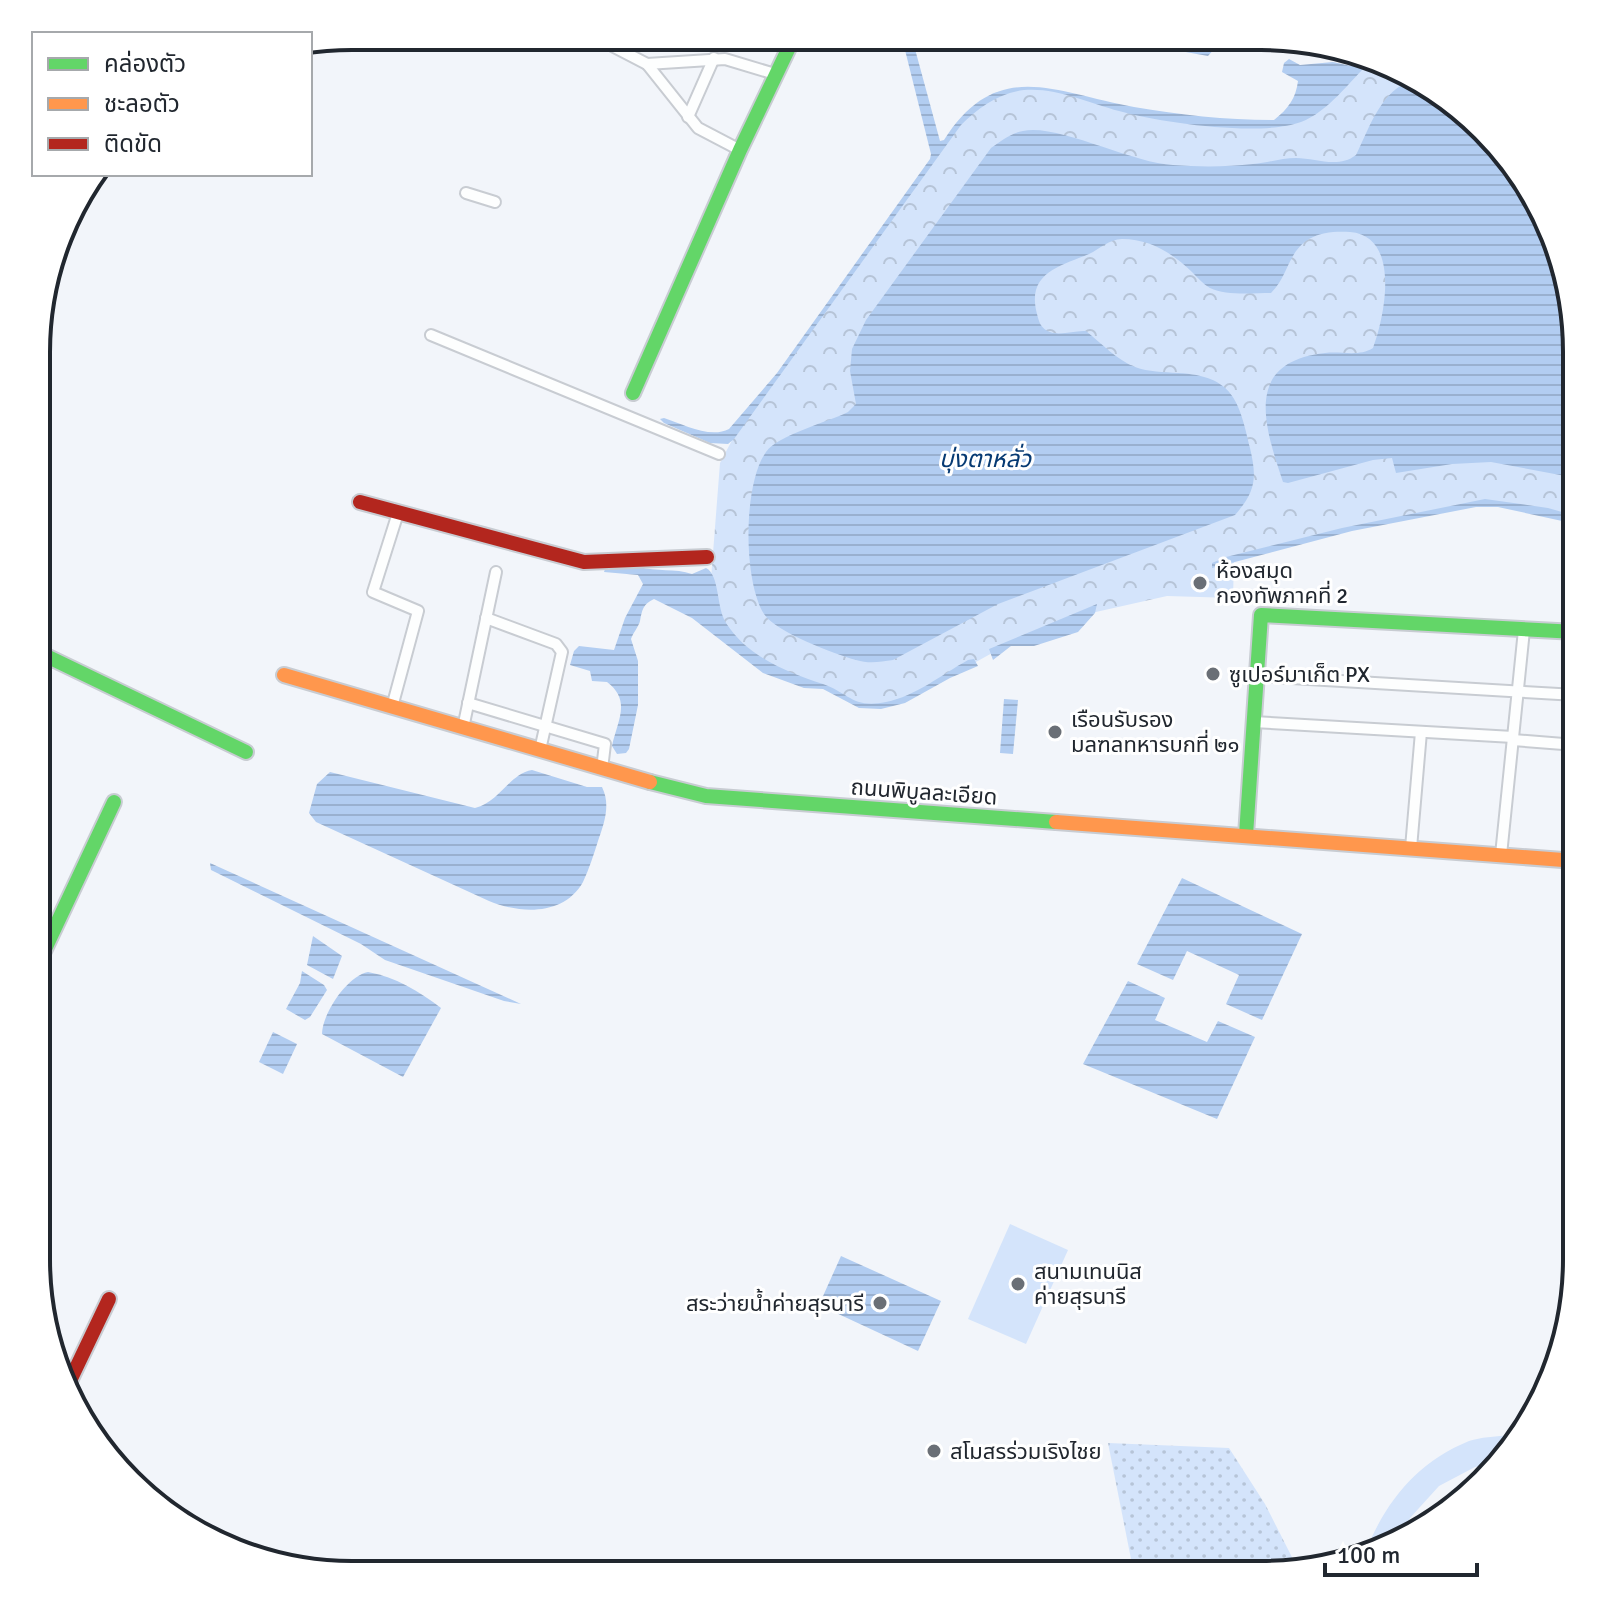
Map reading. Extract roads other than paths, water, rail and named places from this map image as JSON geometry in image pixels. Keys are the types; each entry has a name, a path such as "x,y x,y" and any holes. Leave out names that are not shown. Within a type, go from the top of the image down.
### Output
{"street":[{"path":"620,50 647,64 703,133 740,150"},
{"path":"633,393 787,50"},
{"path":"688,117 714,58"},
{"path":"647,64 730,59 775,74"},
{"path":"466,193 495,202"},
{"path":"431,335 719,454"},
{"path":"360,502 584,562 707,557"},
{"path":"392,707 418,611 373,592 398,513"},
{"path":"463,728 496,572"},
{"path":"1246,835 1261,615 1563,632"},
{"path":"486,618 556,644 562,652 540,750"},
{"path":"1501,855 1524,630"},
{"path":"50,658 246,752"},
{"name":"ถนนพิบูลละเอียด","path":"284,675 689,793 876,811 1563,860"},
{"path":"1257,676 1563,694"},
{"path":"468,703 605,744 602,769"},
{"path":"1253,722 1563,744"},
{"path":"1411,848 1421,732"},
{"path":"50,938 114,802"},
{"path":"73,1374 109,1299"}],"water":[{"path":"905,50 915,50 940,141 964,114 985,97 1007,89 1054,89 1169,112 1274,120 1290,103 1297,87 1298,81 1282,72 1284,63 1289,59 1300,65 1333,62 1364,68 1311,117 1283,126 1261,128 1211,127 1137,116 1048,91 1024,90 998,98 961,125 734,439 728,444 710,443 660,419 705,431 722,432 729,429 777,373 931,154"},
{"path":"1180,50 1213,50 1208,56"},
{"name":"บุ่งตาหลั่ว","path":"1403,85 1460,125 1501,168 1523,201 1540,237 1553,274 1562,332 1563,476 1491,462 1452,464 1396,473 1392,458 1283,482 1266,419 1266,400 1271,383 1281,369 1299,359 1373,348 1382,317 1385,280 1377,247 1366,237 1350,232 1319,235 1309,239 1296,251 1271,293 1240,294 1210,288 1160,248 1117,239 1057,267 1041,280 1035,300 1040,322 1044,329 1054,333 1086,331 1135,367 1196,375 1222,385 1242,416 1254,468 1251,491 1235,515 998,604 893,660 865,662 834,653 780,628 764,614 752,579 748,532 758,467 766,452 781,440 848,412 856,404 850,371 852,349 866,320 991,148 1014,134 1037,130 1173,165 1233,166 1296,158 1342,161 1356,155 1378,110"},
{"path":"1485,499 1563,512 1563,521 1498,507 1476,507 1352,531 1212,568 1212,563 1226,557 1342,528"},
{"path":"639,567 692,574 706,568 714,577 726,623 745,645 769,662 858,702 875,704 897,699 968,660 974,659 978,666 905,703 881,709 859,708 823,689 804,688 763,673 692,618 654,599 644,608 631,639 638,661 638,705 629,749 626,753 617,754 612,746 621,712 619,696 607,682 592,681 590,671 570,665 579,646 614,650 625,618 643,584 638,575 604,572 605,569"},
{"path":"1097,604 1095,613 1078,632 1034,646 1011,646 993,660 989,649"},
{"path":"1004,699 1018,700 1013,754 1000,753"},
{"path":"532,770 587,787 602,787 606,801 606,814 583,882 565,901 540,909 514,908 489,901 316,822 309,813 317,784 330,772 475,808 491,800 517,777"},
{"path":"210,863 521,1004 385,960 361,944 211,870"},
{"path":"1182,878 1302,934 1262,1020 1226,1004 1239,975 1187,951 1173,980 1137,964"},
{"path":"313,936 342,956 333,979 307,965"},
{"path":"302,971 327,990 305,1020 286,1009 300,983"},
{"path":"368,972 388,977 441,1008 403,1077 322,1034 326,1016 337,997 352,981"},
{"path":"1128,981 1165,998 1155,1020 1207,1042 1218,1021 1255,1037 1217,1119 1083,1064"},
{"path":"273,1032 297,1044 283,1074 259,1062"},
{"name":"สระว่ายนํ้าค่ายสุรนารี","path":"841,1256 941,1301 918,1351 819,1305"}],"place":[{"name":"ห้องสมุด กองทัพภาคที่ 2","path":"1200,583"},
{"name":"ซูเปอร์มาเก็ต PX","path":"1213,674"},
{"name":"เรือนรับรอง มลฑลทหารบกที่ ๒๑","path":"1055,732"},
{"name":"สนามเทนนิส ค่ายสุรนารี","path":"1018,1284"},
{"name":"สระว่ายนํ้าค่ายสุรนารี","path":"880,1303"},
{"name":"สโมสรร่วมเริงไชย","path":"934,1451"}]}
